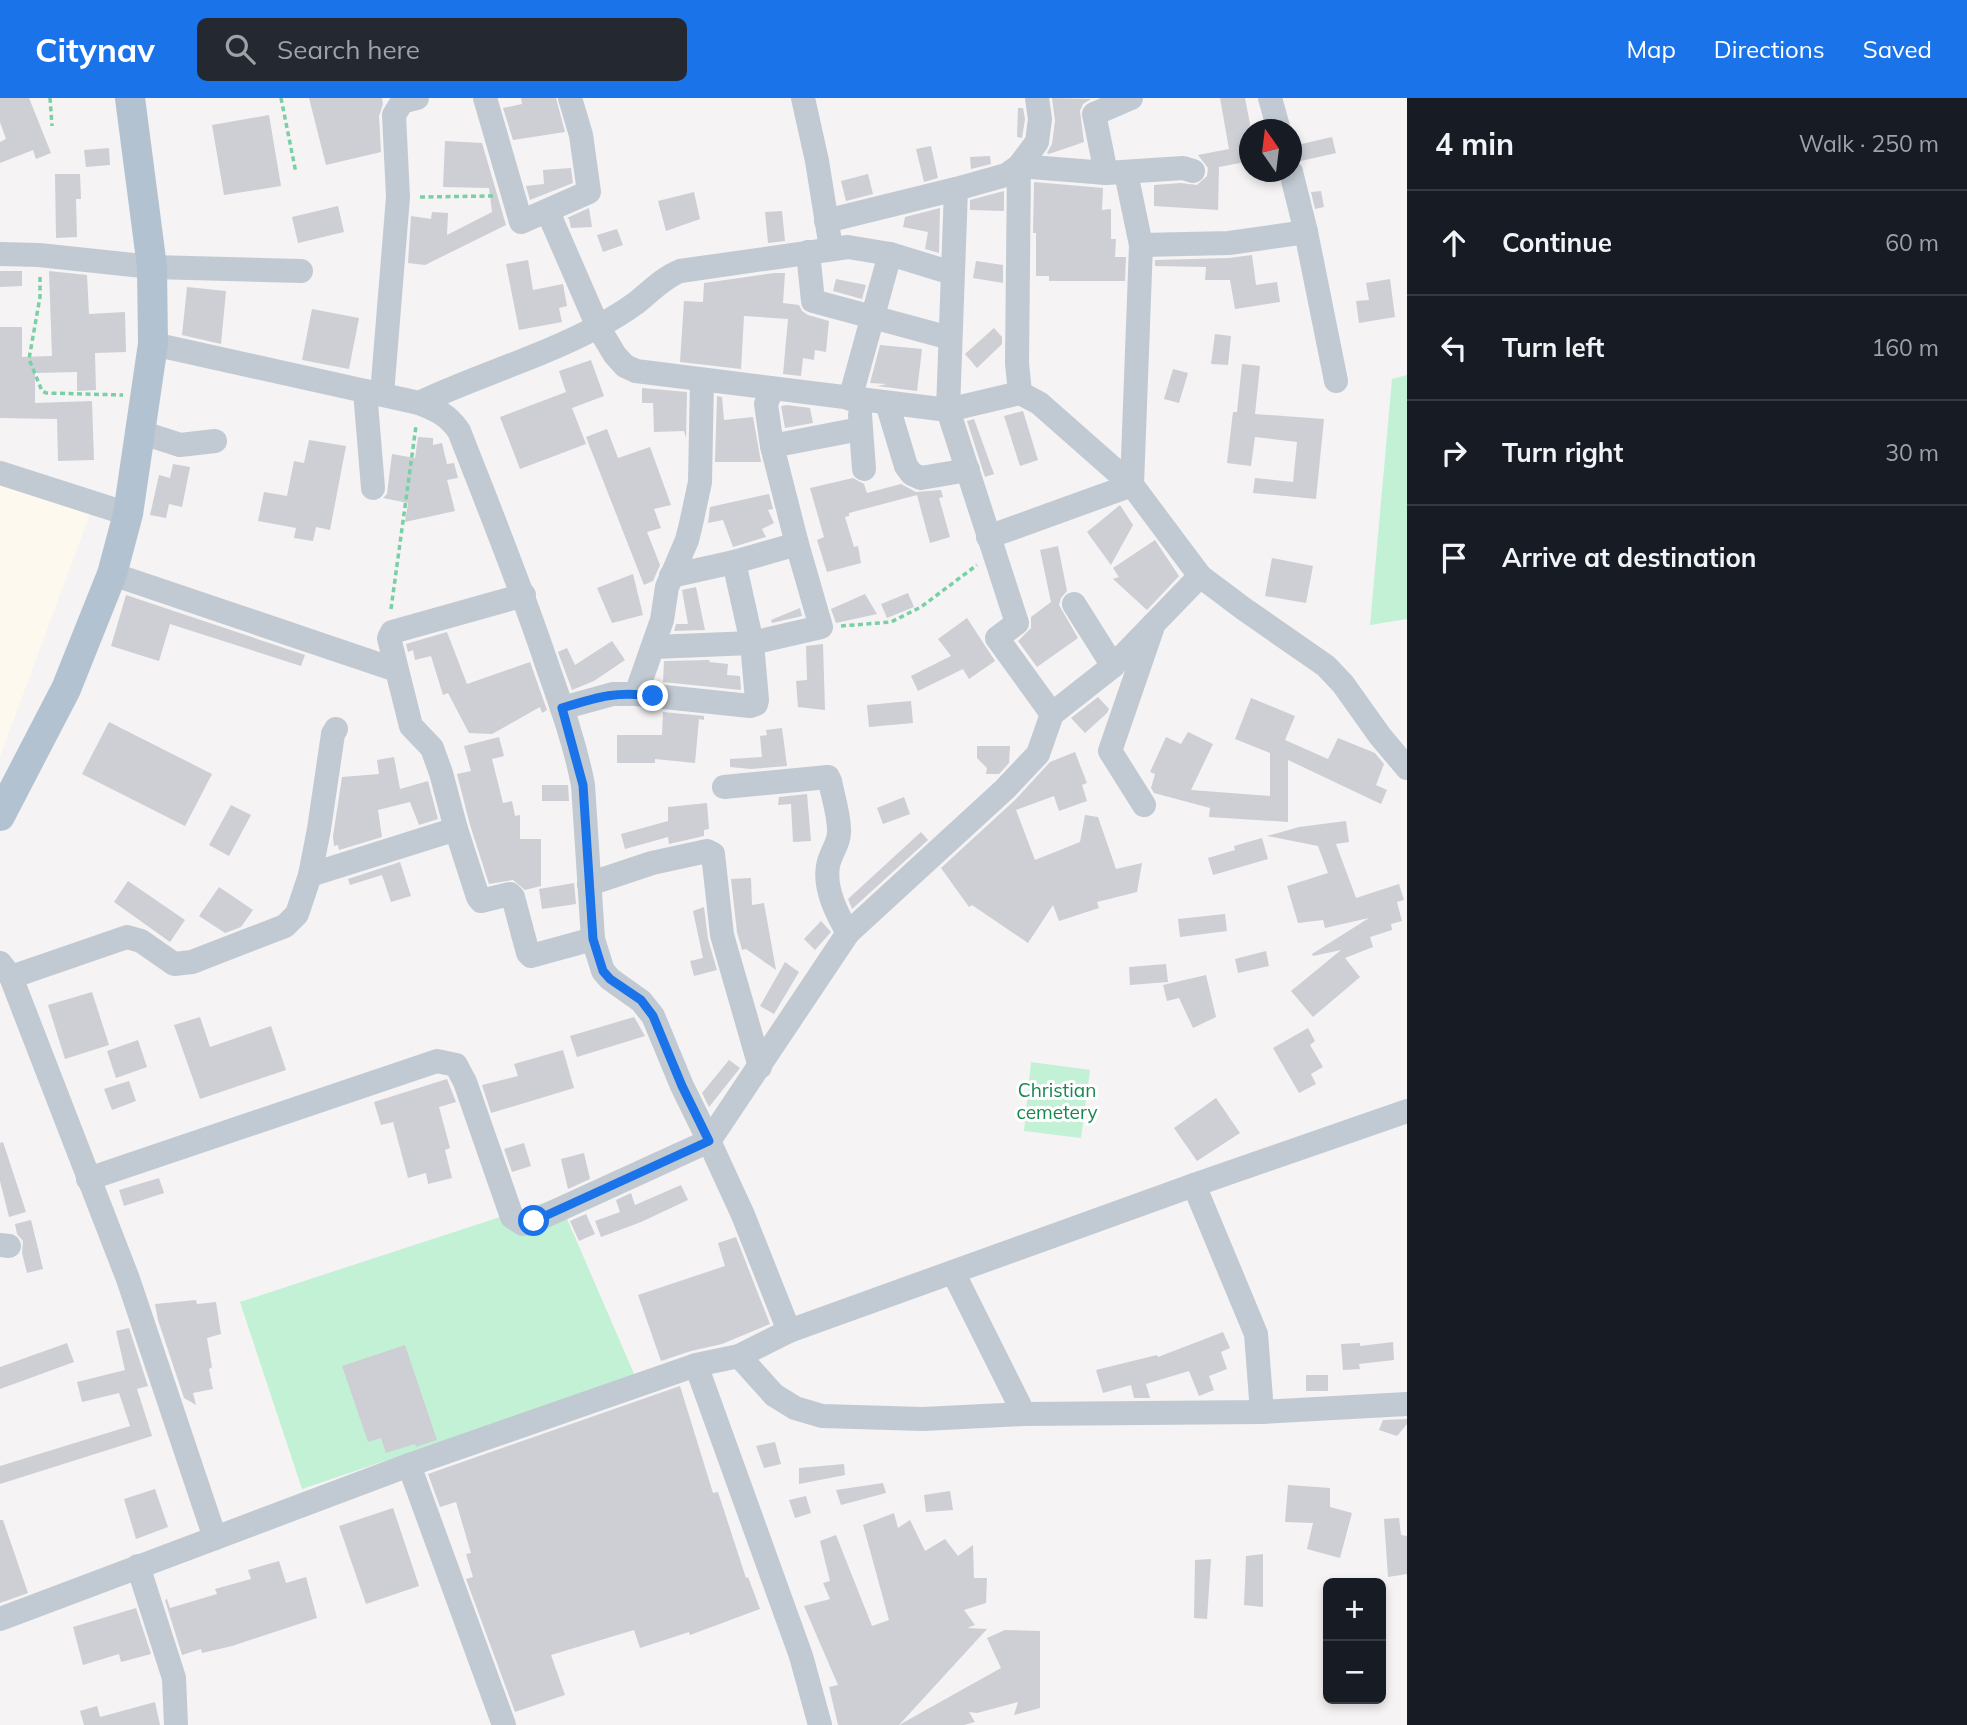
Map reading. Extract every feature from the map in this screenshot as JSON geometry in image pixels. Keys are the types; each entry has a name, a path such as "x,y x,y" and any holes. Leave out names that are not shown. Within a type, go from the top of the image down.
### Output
{"main road":[{"path":"2,809 66,689 112,574 128,514 153,344 152,267 130,98"}],"street":[{"path":"373,488 374,393 398,197 394,115 402,102 417,98"},
{"path":"485,98 521,222 589,192 580,135 570,98"},
{"path":"803,98 817,161 826,221 819,250 813,300 950,338"},
{"path":"826,221 1006,175 1018,166 1037,142 1040,131 1037,98"},
{"path":"1270,98 1276,119"},
{"path":"1126,99 1094,114 1141,245 1132,485"},
{"path":"1018,166 1116,173 1183,168 1193,171"},
{"path":"1018,166 1017,369 1020,393"},
{"path":"1294,182 1336,381"},
{"path":"956,189 948,410 1017,623 997,638 1052,714"},
{"path":"548,212 598,327 615,355 625,366 636,371 948,410 1020,393 1039,403 1132,485 1200,576 1326,666 1407,768"},
{"path":"1141,245 1229,243 1306,232"},
{"path":"419,404 598,327 634,305 670,275 680,271 819,250 857,247 952,273"},
{"path":"0,254 39,255 152,267 301,271"},
{"path":"864,469 855,400 871,318 890,254"},
{"path":"153,344 419,404 439,410 458,431 524,595 562,708 583,785 593,939 603,971 610,979 641,1000 653,1016 682,1086 743,1215 789,1331"},
{"path":"636,694 654,647 671,576 687,540 700,482 702,380"},
{"path":"654,647 752,643 821,627 772,446 766,404 772,389"},
{"path":"887,403 906,466 912,474 921,478 968,470"},
{"path":"772,446 860,429"},
{"path":"140,432 180,445 215,441"},
{"path":"0,473 128,514"},
{"path":"991,545 1132,485"},
{"path":"671,576 797,544"},
{"path":"562,708 604,695 636,694 750,706 755,704 757,699 752,643 734,562"},
{"path":"112,574 396,670"},
{"path":"89,1180 438,1061 456,1065 465,1082 512,1217 523,1224 709,1141 848,933 1005,789 1038,754 1052,714 1113,666 1200,576"},
{"path":"524,595 389,635 396,670 411,726 432,748 478,897 481,901 510,894 513,897 531,956 593,939"},
{"path":"1074,604 1113,666"},
{"path":"1144,805 1110,751 1155,622"},
{"path":"215,1538 128,1279 6,970 127,937 141,942 174,964 192,962 285,926 297,914 310,875 333,733 336,729"},
{"path":"724,787 828,777 839,838 828,865 828,882 833,902 848,933"},
{"path":"310,875 456,829"},
{"path":"589,884 652,863 707,851 713,854 722,935 760,1067"},
{"path":"0,1619 409,1465 696,1364 739,1356 789,1331 1407,1111"},
{"path":"1194,1185 1256,1334 1262,1412"},
{"path":"953,1272 1024,1414"},
{"path":"739,1356 774,1395 795,1408 822,1416 923,1419 1024,1414 1262,1412 1407,1404"},
{"path":"696,1364 801,1656 820,1725"},
{"path":"409,1465 504,1725"},
{"path":"138,1566 174,1678 176,1725"}],"path":[{"path":"50,98 52,127"},
{"path":"281,98 296,173"},
{"path":"398,197 513,195"},
{"path":"39,255 40,297 29,359 42,391 146,396"},
{"path":"389,635 419,404"},
{"path":"821,627 891,622 921,607 991,545"}],"shaded area":[{"path":"0,481 90,514 0,757"}],"green space":[{"path":"1407,375 1407,619 1370,625 1392,379"},
{"name":"Christian cemetery","path":"1031,1062 1090,1070 1081,1138 1024,1131"},
{"path":"558,1198 635,1376 302,1489 240,1302"}],"building":[{"path":"0,98 29,98 51,153 36,159 33,150 0,163 0,142 6,139 0,122"},
{"path":"309,98 382,98 379,116 381,152 326,165"},
{"path":"521,98 556,98 565,132 513,140 503,108 522,104"},
{"path":"1052,98 1091,99 1083,104 1080,111 1084,142 1049,154 1047,153 1052,144 1055,121"},
{"path":"1220,98 1245,98 1249,119 1239,119 1239,163 1219,167 1218,210 1154,206 1154,185 1197,185 1207,176 1208,168 1198,155 1229,149"},
{"path":"1018,108 1023,108 1025,119 1022,138 1017,137"},
{"path":"269,115 281,186 224,195 212,125"},
{"path":"1332,137 1336,153 1302,161 1302,144"},
{"path":"445,141 482,143 506,225 425,265 408,263 411,216 431,219 432,212 448,213 447,235 492,212 489,188 443,187"},
{"path":"931,146 938,178 924,182 916,149"},
{"path":"109,148 110,165 86,167 84,150"},
{"path":"990,156 991,164 971,169 970,157"},
{"path":"571,168 573,183 530,200 526,186 544,184 543,170"},
{"path":"55,174 80,174 81,199 76,199 77,237 56,238"},
{"path":"868,174 873,194 846,201 841,181"},
{"path":"1034,182 1103,188 1102,210 1111,209 1111,239 1116,239 1115,257 1126,257 1125,281 1049,281 1049,276 1036,276"},
{"path":"1004,191 1004,211 970,210 970,200"},
{"path":"1321,191 1324,207 1315,209 1311,192"},
{"path":"694,192 700,219 666,231 658,201"},
{"path":"338,206 344,232 298,243 292,217"},
{"path":"589,208 592,227 571,228 567,218"},
{"path":"940,208 939,253 925,249 928,232 903,227 905,217"},
{"path":"782,211 785,241 768,243 765,212"},
{"path":"617,229 623,245 603,252 597,235"},
{"path":"1252,255 1256,285 1277,282 1280,302 1235,309 1230,280 1205,280 1206,267 1155,266 1155,260"},
{"path":"528,260 533,290 563,284 567,306 559,308 562,322 519,330 506,264"},
{"path":"976,261 1003,265 1003,283 973,278"},
{"path":"0,271 22,271 22,286 0,287"},
{"path":"49,271 87,275 89,314 125,312 126,352 95,353 96,390 77,391 77,372 35,373 35,403 92,401 94,460 58,461 57,419 0,418 0,327 22,327 22,357 52,356"},
{"path":"785,273 783,303 799,305 808,315 829,321 826,352 815,350 814,360 803,358 801,376 783,374 788,319 744,316 741,369 680,362 684,301 703,302 704,283"},
{"path":"836,279 866,285 862,299 833,291"},
{"path":"1390,279 1395,317 1359,323 1356,301 1369,300 1366,283"},
{"path":"187,287 226,291 221,344 182,335"},
{"path":"312,309 359,318 349,369 302,360"},
{"path":"994,328 1002,337 1002,344 977,368 965,354"},
{"path":"1215,334 1231,336 1228,365 1211,364"},
{"path":"880,345 922,349 917,391 870,383"},
{"path":"591,360 604,396 572,408 586,444 520,469 500,417 566,392 559,371"},
{"path":"1242,364 1260,366 1255,414 1324,419 1316,499 1253,493 1255,478 1293,482 1297,442 1255,437 1251,466 1227,463 1233,412 1237,412"},
{"path":"1173,369 1188,373 1179,403 1164,399"},
{"path":"642,388 687,392 686,438 684,431 654,432 653,403 642,403"},
{"path":"717,396 722,397 724,420 753,417 761,462 715,462"},
{"path":"781,406 810,408 813,423 785,428"},
{"path":"1023,411 1038,460 1020,466 1004,416"},
{"path":"974,419 994,474 985,477 967,421"},
{"path":"607,429 618,458 650,447 671,505 654,509 661,528 647,532 660,565 653,581 644,585 586,437"},
{"path":"418,437 433,438 433,445 442,443 447,464 454,463 458,478 447,480 455,511 405,522 408,503 383,498 387,494 392,454 415,458"},
{"path":"309,440 346,446 330,530 316,527 313,541 294,538 296,528 258,521 264,492 287,496 294,461 304,463"},
{"path":"173,464 190,467 182,507 169,504 166,518 150,515 159,475 170,478"},
{"path":"853,478 864,484 867,493 901,484 916,492 941,490 943,497 939,498 950,537 930,543 917,495 849,513 849,516 845,517 854,547 858,546 861,563 827,572 817,540 824,537 810,488"},
{"path":"769,494 773,509 768,510 774,523 762,529 766,537 733,547 723,520 708,523 710,507"},
{"path":"1120,505 1133,525 1111,565 1087,532"},
{"path":"1155,540 1179,576 1147,610 1113,579 1119,577 1113,568"},
{"path":"1058,546 1067,591 1059,605 1078,638 1037,667 1018,641 1031,628 1031,617 1051,602 1040,550"},
{"path":"1272,558 1313,566 1306,603 1265,596"},
{"path":"633,574 643,615 612,623 597,588"},
{"path":"696,587 705,630 674,631 676,624 688,624 682,590"},
{"path":"908,593 914,607 887,618 881,604"},
{"path":"865,594 877,614 836,623 831,609"},
{"path":"126,595 305,655 301,666 170,624 159,661 111,646"},
{"path":"800,608 802,616 772,623 771,620"},
{"path":"967,618 995,661 969,679 963,669 918,691 911,676 951,656 938,639"},
{"path":"447,632 467,684 530,662 547,710 542,713 540,707 492,734 469,733 448,693 443,695 431,656 415,660 413,650 408,652 406,644"},
{"path":"612,641 625,660 594,681 572,690 558,652 567,648 575,665"},
{"path":"823,644 825,710 798,707 796,681 807,680 806,646"},
{"path":"710,660 709,662 728,664 727,675 740,676 741,690 663,682 664,661"},
{"path":"1098,697 1109,709 1085,733 1071,718"},
{"path":"1251,698 1295,716 1285,740 1328,759 1338,738 1375,753 1384,764 1376,785 1387,790 1381,804 1288,760 1288,822 1209,817 1210,808 1154,793 1151,788 1155,774 1150,772 1166,737 1181,744 1188,732 1213,744 1191,790 1270,796 1270,753 1235,739"},
{"path":"911,701 913,723 869,727 867,705"},
{"path":"663,712 704,716 704,720 699,719 695,763 655,759 655,763 617,763 617,735 662,735"},
{"path":"109,722 212,774 185,826 82,774"},
{"path":"782,728 787,766 751,769 730,767 730,759 762,757 760,736 767,735 766,730"},
{"path":"499,737 504,756 492,759 503,803 512,801 515,816 520,815 520,839 541,839 541,886 525,890 513,880 489,884 457,774 471,771 464,746"},
{"path":"977,746 1010,746 1009,763 999,774 986,774 987,768 977,758"},
{"path":"1075,752 1087,783 1082,785 1087,801 1059,811 1054,796 1016,810 1035,860 1080,842 1085,815 1098,817 1116,869 1142,863 1137,892 1097,902 1099,908 1059,921 1053,905 1028,943 972,905 969,907 941,868 1015,800 1050,762"},
{"path":"394,757 400,789 428,781 438,819 419,825 410,802 378,810 382,837 339,850 338,845 334,846 333,836 342,777 379,774 377,760"},
{"path":"542,785 568,785 569,801 542,801"},
{"path":"807,794 811,841 793,842 791,804 778,805 779,797"},
{"path":"904,797 910,814 883,824 877,808"},
{"path":"707,803 709,829 704,830 704,836 669,844 668,837 625,849 621,834 668,821 668,807"},
{"path":"231,805 251,815 229,856 209,845"},
{"path":"1346,821 1349,842 1336,844 1356,898 1399,884 1404,900 1397,902 1402,921 1391,924 1392,930 1370,937 1373,947 1345,958 1360,977 1313,1017 1291,991 1341,950 1313,956 1312,954 1369,918 1325,928 1323,920 1298,923 1287,886 1328,873 1318,846 1267,836 1299,827"},
{"path":"921,832 928,840 852,909 848,899"},
{"path":"1262,838 1268,859 1213,875 1208,858 1235,850 1234,846"},
{"path":"400,862 411,896 391,902 382,875 350,885 348,879"},
{"path":"751,878 752,905 764,903 776,970 746,949 742,950 737,932 731,879"},
{"path":"128,881 185,920 170,942 114,902"},
{"path":"574,883 576,904 542,909 539,889"},
{"path":"219,887 253,910 241,927 225,933 199,916"},
{"path":"704,907 708,939 717,970 694,976 690,961 703,958 693,911"},
{"path":"1225,914 1227,931 1180,937 1178,919"},
{"path":"821,921 831,932 815,950 804,939"},
{"path":"1266,951 1269,966 1238,973 1235,959"},
{"path":"785,962 799,972 774,1014 760,1006"},
{"path":"1166,964 1168,982 1130,985 1129,967"},
{"path":"1206,975 1216,1017 1193,1028 1179,998 1167,1001 1163,985"},
{"path":"92,992 109,1045 65,1059 48,1005"},
{"path":"200,1017 210,1047 271,1026 286,1070 200,1099 174,1025"},
{"path":"634,1017 645,1036 577,1057 570,1036"},
{"path":"1308,1028 1315,1041 1310,1045 1323,1067 1311,1074 1316,1084 1299,1093 1273,1048"},
{"path":"138,1040 147,1067 116,1078 107,1051"},
{"path":"563,1050 574,1088 491,1113 482,1085 518,1076 514,1064"},
{"path":"729,1060 740,1068 709,1107 702,1093"},
{"path":"447,1079 456,1102 439,1107 450,1148 445,1150 452,1178 428,1184 426,1173 408,1178 393,1122 381,1125 374,1102"},
{"path":"129,1081 136,1101 112,1110 104,1089"},
{"path":"1216,1098 1240,1133 1197,1161 1174,1128"},
{"path":"3,1142 26,1212 9,1217 0,1181 0,1143"},
{"path":"524,1143 531,1166 512,1172 504,1149"},
{"path":"584,1153 590,1179 568,1189 561,1159"},
{"path":"159,1178 164,1193 124,1206 119,1190"},
{"path":"681,1185 688,1200 601,1237 595,1221 620,1212 616,1200 631,1193 635,1205"},
{"path":"586,1214 595,1234 579,1241 570,1221"},
{"path":"31,1220 43,1269 27,1273 22,1253 23,1241 17,1234 15,1224"},
{"path":"736,1237 770,1324 722,1344 661,1361 638,1295 725,1266 718,1243"},
{"path":"196,1300 197,1304 216,1302 221,1334 207,1338 213,1389 193,1393 196,1405 184,1398 155,1304"},
{"path":"129,1328 148,1386 137,1389 152,1436 0,1484 0,1466 130,1426 119,1393 82,1402 77,1382 125,1370 116,1331"},
{"path":"1223,1332 1230,1348 1221,1352 1227,1369 1209,1376 1214,1390 1199,1396 1189,1371 1146,1384 1150,1398 1134,1398 1131,1385 1103,1393 1096,1370 1157,1355 1158,1357"},
{"path":"1393,1342 1394,1360 1359,1364 1360,1369 1343,1370 1341,1344 1360,1343 1360,1346"},
{"path":"67,1343 74,1362 0,1389 0,1367"},
{"path":"405,1345 437,1440 386,1453 381,1438 368,1442 342,1366"},
{"path":"1306,1375 1328,1375 1328,1391 1306,1391"},
{"path":"680,1386 713,1493 718,1492 746,1578 748,1577 760,1609 690,1635 689,1632 640,1648 634,1630 551,1655 565,1695 515,1712 466,1579 473,1577 466,1554 471,1553 456,1502 440,1507 428,1474"},
{"path":"1407,1419 1407,1424 1397,1436 1379,1430 1383,1420"},
{"path":"775,1442 781,1464 764,1468 756,1446"},
{"path":"844,1464 845,1475 799,1484 799,1468"},
{"path":"883,1483 886,1493 841,1505 836,1490"},
{"path":"1288,1485 1330,1488 1330,1507 1352,1513 1340,1558 1307,1549 1313,1523 1285,1522"},
{"path":"155,1489 168,1527 136,1539 124,1499"},
{"path":"950,1491 953,1510 926,1512 924,1495"},
{"path":"806,1496 811,1513 795,1518 789,1500"},
{"path":"393,1508 419,1586 366,1604 339,1526"},
{"path":"894,1513 898,1528 910,1520 925,1551 945,1539 958,1556 973,1545 974,1578 987,1578 986,1603 964,1610 975,1625 967,1628 987,1629 899,1725 838,1725 829,1687 838,1685 804,1606 830,1599 823,1583 830,1581 820,1541 836,1535 872,1626 889,1620 863,1525"},
{"path":"1399,1518 1401,1535 1407,1536 1407,1574 1388,1577 1384,1519"},
{"path":"0,1520 3,1520 28,1593 0,1603"},
{"path":"1263,1554 1263,1607 1244,1605 1246,1556"},
{"path":"1211,1559 1207,1619 1194,1618 1195,1560"},
{"path":"279,1561 286,1583 306,1577 317,1618 232,1646 202,1653 201,1649 182,1655 165,1600 167,1599 170,1608 217,1594 215,1589 251,1579 248,1570"},
{"path":"136,1608 151,1654 121,1662 119,1654 83,1665 73,1627"},
{"path":"1005,1630 1040,1631 1040,1708 1014,1715 1018,1702 977,1713 969,1712 975,1722 964,1725 899,1725 1001,1668 987,1638"},
{"path":"155,1702 160,1725 84,1725 80,1711 97,1706 100,1717"}],"route":[{"path":"534,1221 709,1141 682,1086 653,1016 641,1000 610,979 598,960 593,939 583,785 562,708 604,695 653,696"}]}
